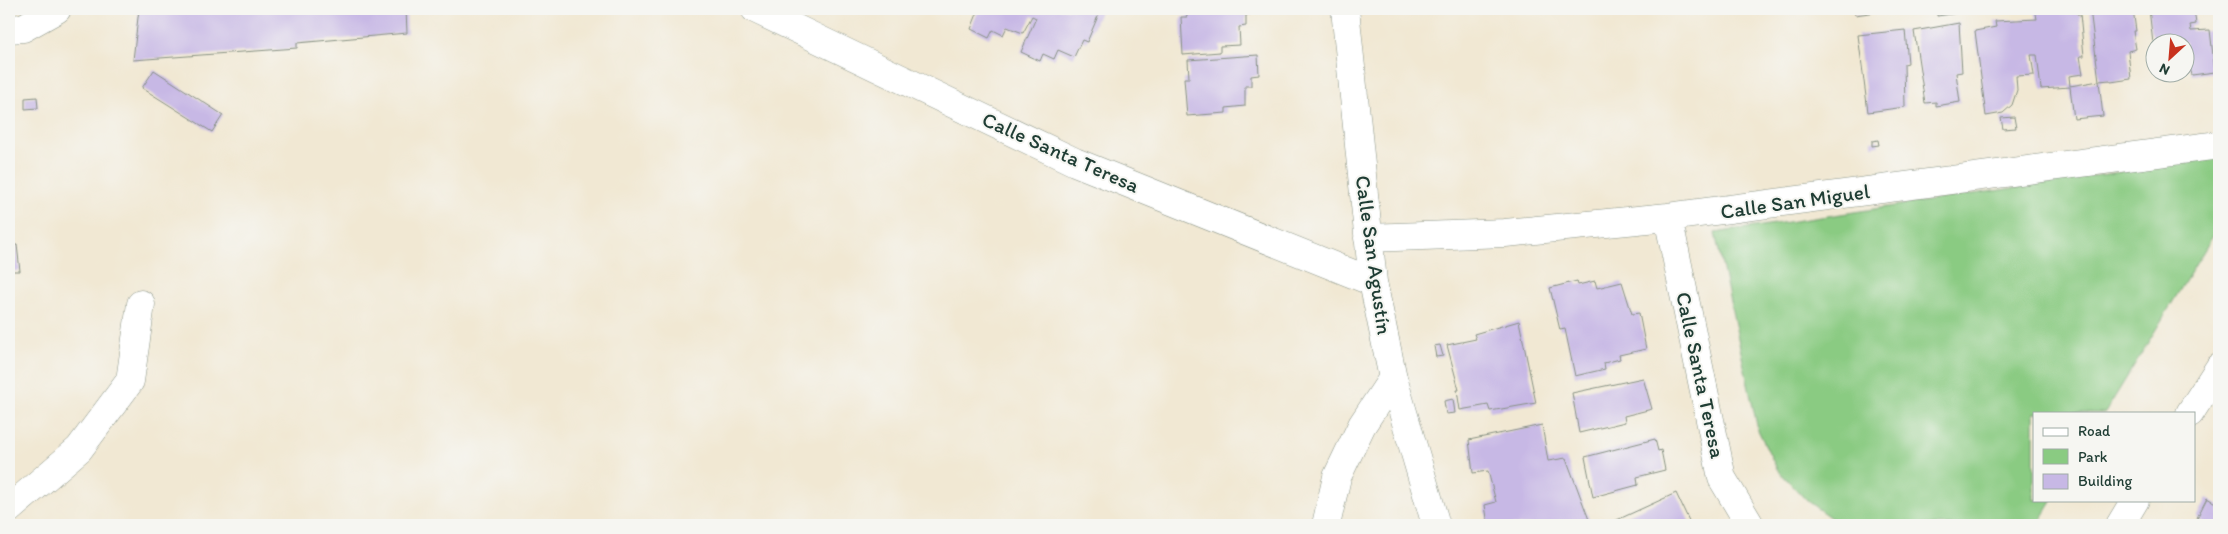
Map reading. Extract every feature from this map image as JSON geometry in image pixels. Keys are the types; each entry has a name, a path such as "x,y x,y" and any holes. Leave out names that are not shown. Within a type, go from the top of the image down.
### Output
{"street":[{"path":"9,29 23,28 57,9"},
{"name":"Calle Santa Teresa","path":"755,9 1075,162 1373,282"},
{"name":"Calle San Agustín","path":"1345,9 1373,282 1393,378 1436,525"},
{"name":"Calle San Miguel","path":"1368,238 1505,233 1668,217 2219,145"},
{"name":"Calle Santa Teresa","path":"1668,217 1722,478 1750,525"},
{"path":"9,509 79,449 130,381 141,304"},
{"path":"2191,412 2219,368"},
{"path":"1326,525 1337,477 1362,425 1393,378"},
{"path":"2120,525 2134,502"}],"green space":[{"path":"2219,157 2219,226 2106,412 2033,412 2033,502 2052,502 2038,525 1841,525 1807,501 1777,469 1758,430 1715,233"}],"building":[{"path":"139,9 406,9 407,33 297,43 297,48 133,60"},
{"path":"979,9 1101,9 1087,42 1082,40 1074,57 1058,50 1054,59 1043,54 1040,61 1021,52 1036,18 1032,16 1023,33 1007,27 1003,35 993,30 989,38 971,29"},
{"path":"1186,9 1254,9 1254,14 1246,15 1246,26 1239,27 1240,45 1220,46 1220,52 1183,55 1181,17 1187,17"},
{"path":"1854,9 1891,9 1891,10 1855,15"},
{"path":"1905,9 1915,9 1915,12 1906,14"},
{"path":"1937,9 1972,9 1973,11 1937,16"},
{"path":"2035,9 2076,9 2077,14 2080,14 2084,56 2080,56 2083,74 2069,76 2070,86 2099,81 2103,116 2074,119 2070,87 2041,89 2037,55 2031,55 2034,75 2016,76 2017,90 2012,105 2003,113 1986,116 1975,31 1996,27 1995,21 2037,19"},
{"path":"2090,9 2133,9 2136,31 2133,31 2136,49 2128,51 2131,79 2111,82 2110,80 2099,81"},
{"path":"2149,9 2194,9 2196,24 2190,25 2191,31 2210,30 2215,72 2196,74 2196,32 2152,32"},
{"path":"1959,23 1962,72 1956,73 1960,102 1936,106 1936,102 1925,103 1914,31"},
{"path":"1905,30 1908,63 1904,64 1905,107 1868,112 1858,35"},
{"path":"1258,55 1259,75 1251,76 1251,86 1245,86 1245,106 1226,108 1226,113 1187,116 1184,78 1189,78 1188,60"},
{"path":"154,70 223,115 212,132 142,88"},
{"path":"37,97 38,108 25,109 25,98"},
{"path":"2014,117 2016,128 2003,129 2001,118"},
{"path":"1878,140 1879,145 1872,146 1872,141"},
{"path":"9,245 17,245 20,271 9,271"},
{"path":"1577,281 1578,285 1595,281 1597,288 1622,282 1632,314 1639,313 1646,349 1619,355 1620,359 1604,363 1605,369 1575,376 1565,329 1560,330 1550,288"},
{"path":"1519,321 1536,403 1490,411 1488,405 1460,410 1457,390 1459,390 1447,345 1476,339 1474,334"},
{"path":"1440,345 1443,356 1436,357 1434,346"},
{"path":"1643,378 1652,409 1624,416 1625,422 1579,433 1572,393"},
{"path":"1453,399 1455,413 1446,414 1444,401"},
{"path":"1542,425 1548,461 1566,458 1591,525 1488,525 1485,505 1496,502 1488,471 1473,473 1469,440"},
{"path":"1655,439 1658,451 1661,450 1665,470 1637,477 1638,485 1593,497 1585,457"},
{"path":"1676,493 1691,525 1606,525"},
{"path":"2207,498 2219,505 2219,525 2204,525 2205,523 2197,518"}]}
